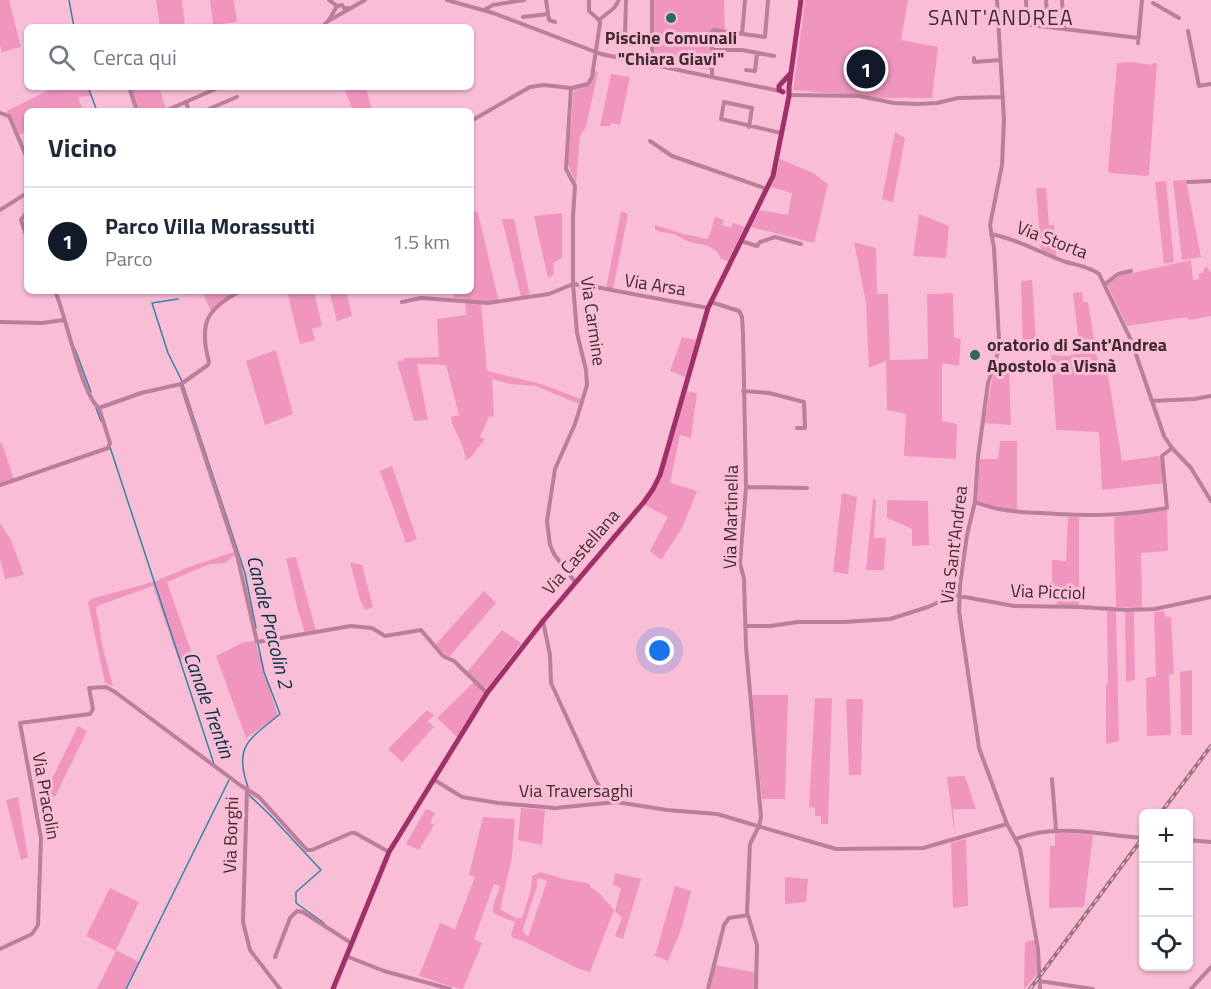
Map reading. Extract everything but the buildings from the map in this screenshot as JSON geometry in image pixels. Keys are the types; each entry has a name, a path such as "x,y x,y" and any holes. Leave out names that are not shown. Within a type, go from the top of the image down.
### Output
{"main road":[{"name":"Via Castellana","path":"333,989 389,852 487,693 575,582 644,502 657,482 710,305 775,168 787,106 801,0"},
{"path":"782,92 789,90 786,83 782,83 791,72"},
{"name":"Via Castellana","path":"782,83 779,87 787,95 787,106"}],"street":[{"path":"325,24 343,0"},
{"path":"338,7 352,8 365,0"},
{"path":"447,0 484,10 595,53 782,92"},
{"path":"484,10 494,5 524,0"},
{"path":"546,0 549,20 555,22"},
{"path":"589,0 589,11 599,20"},
{"path":"474,119 530,87 544,85 571,87 588,84 592,76 599,20 614,8 619,0"},
{"path":"625,35 626,0"},
{"path":"652,0 652,64"},
{"path":"742,34 745,0"},
{"path":"712,76 712,32 715,30 763,38 768,0"},
{"name":"Via Sant'Andrea","path":"997,0 1004,120 1002,165 990,225 994,248 999,349 988,383 978,457 975,502 967,535 958,595 962,646 979,748 1007,824 1020,848 1038,949 1040,989"},
{"path":"1026,0 1027,24"},
{"path":"1046,0 1048,27"},
{"path":"1062,0 1064,29"},
{"path":"998,21 1139,41 1142,2"},
{"path":"1152,2 1179,18"},
{"path":"523,17 548,14"},
{"path":"1188,31 1199,86 1211,84"},
{"path":"712,50 742,50 774,56"},
{"path":"746,70 755,71 757,53"},
{"path":"974,58 974,62 1000,60"},
{"path":"769,88 782,83"},
{"name":"Via Carmine","path":"571,87 566,169 575,186 573,284 577,333 586,370 587,385 555,469 547,520 548,536 554,555 575,582"},
{"path":"130,90 136,108"},
{"path":"172,108 213,90"},
{"path":"789,90 919,104 969,97 1003,97"},
{"path":"211,108 237,96"},
{"path":"186,102 188,108"},
{"path":"750,127 752,108 724,102 721,119 750,127 782,134"},
{"path":"0,113 9,116 24,151"},
{"path":"650,141 672,156 767,189"},
{"path":"1188,182 1211,181"},
{"path":"0,210 24,195"},
{"name":"Via Storta","path":"991,234 1004,236 1065,262 1094,270 1099,274 1131,340 1164,436 1191,468 1211,501"},
{"path":"741,241 757,246 760,242 775,237 801,244"},
{"path":"1105,284 1118,274 1131,271"},
{"name":"Via Arsa","path":"402,302 422,298 488,303 549,294 573,284 710,305"},
{"path":"0,485 108,448 110,443 99,408 95,406 88,388 56,294"},
{"path":"99,408 141,393 181,384 209,363 204,342 204,331 208,318 228,298 235,294"},
{"name":"Via Martinella","path":"710,305 736,309 741,313 744,349 746,487 740,563 744,579 761,817 750,844 748,915 757,945 756,989"},
{"path":"0,322 42,323 64,320"},
{"path":"181,384 237,555 256,642 351,626 372,628 385,636 421,630 443,656 454,661 487,693"},
{"path":"743,391 769,393 804,402 805,428 797,428"},
{"path":"1152,401 1211,396"},
{"path":"975,502 996,510 1088,516 1115,516 1167,508 1162,456 1172,448"},
{"path":"746,487 807,488"},
{"path":"746,626 890,618 928,607 948,596 958,595"},
{"name":"Via Picciol","path":"958,595 1014,606 1127,610 1155,609 1211,597"},
{"path":"543,621 550,655 551,683 596,781 604,794 616,802"},
{"name":"Via Borghi","path":"89,688 106,687 115,692 247,788 243,922 250,950 280,989"},
{"name":"Via Pracolin","path":"0,949 32,934 38,925 41,838 20,723 90,714 93,709 89,688"},
{"name":"Via Traversaghi","path":"433,779 462,797 498,803 555,808 616,802 667,810 717,814 836,849 923,848 1007,824"},
{"path":"1052,779 1056,830"},
{"path":"247,788 259,797 307,850 355,833 389,852"},
{"path":"1016,839 1029,834 1069,829 1139,838"},
{"path":"1193,840 1211,842"},
{"path":"275,957 290,918 297,911 303,912 351,944"},
{"path":"708,989 724,925 729,918 748,915"},
{"path":"346,956 384,971 450,989"},
{"path":"1191,989 1210,970"},
{"path":"1039,981 1093,989"}],"shaded area":[{"path":"0,0 9,0 21,47 2,52 0,45"},
{"path":"156,0 182,0 185,24 160,24"},
{"path":"210,0 234,0 237,22 213,24"},
{"path":"654,0 724,0 725,32 711,30 711,70 653,61"},
{"path":"805,0 908,0 901,40 938,47 932,98 886,98 793,90"},
{"path":"1117,63 1152,65 1157,63 1149,174 1147,176 1108,171"},
{"path":"594,71 598,72 586,127 580,136 576,184 568,164 574,88 587,85"},
{"path":"611,74 630,77 620,125 611,123 610,126 600,126"},
{"path":"49,90 90,90 92,96 78,97 82,108 24,108 24,133 18,136 7,111"},
{"path":"130,90 160,90 166,108 137,108"},
{"path":"345,90 367,90 371,108 352,108"},
{"path":"895,132 905,138 893,202 882,199"},
{"path":"780,159 813,173 828,184 814,243 751,227 759,210 788,215 792,193 770,187"},
{"path":"1186,180 1201,257 1182,260 1173,181"},
{"path":"1166,181 1174,262 1164,264 1155,182"},
{"path":"1036,188 1046,188 1049,225 1054,225 1056,257 1041,250"},
{"path":"474,211 478,213 499,302 481,302 487,371 541,384 581,399 579,404 536,386 510,384 492,379 494,417 489,416 480,437 485,439 466,460 452,423 451,417 459,415 446,365 417,364 428,420 414,421 397,361 403,361 404,358 439,357 437,319 466,315 465,299 454,298 453,294 474,294"},
{"path":"621,211 628,214 613,290 606,289"},
{"path":"562,213 562,258 553,263 554,274 548,278 534,216"},
{"path":"919,214 949,226 946,258 913,256"},
{"path":"715,217 724,220 722,225 731,228 733,223 745,227 728,261 721,259 716,251 708,246 655,229 655,225 707,239"},
{"path":"502,219 514,219 530,296 521,297"},
{"path":"854,242 876,248 877,294 888,294 890,360 928,359 927,294 953,293 954,338 961,339 959,366 942,363 942,421 957,424 956,459 904,456 906,414 887,410 886,361 869,368 866,303"},
{"path":"1191,260 1193,280 1199,279 1199,274 1206,266 1211,273 1211,316 1189,320 1187,317 1127,326 1107,284 1119,276"},
{"path":"1032,280 1037,353 1023,351 1021,281"},
{"path":"1082,292 1083,302 1088,302 1099,369 1107,368 1122,461 1159,456 1162,460 1164,483 1102,490 1099,432 1056,430 1051,355 1068,356 1080,353 1073,293"},
{"path":"203,294 231,294 211,311"},
{"path":"288,294 315,294 322,326 312,329 315,340 300,344"},
{"path":"330,294 347,294 352,316 337,321"},
{"path":"682,337 696,340 685,377 670,371"},
{"path":"276,350 293,414 265,425 246,361"},
{"path":"994,369 998,373 1009,373 1011,425 984,423"},
{"path":"687,391 697,393 691,438 680,435 670,483 697,491 682,528 661,560 650,551 668,517 644,505 662,476"},
{"path":"1000,441 1017,441 1017,510 1000,509 977,501 980,459 998,459"},
{"path":"0,442 14,479 0,484"},
{"path":"392,466 417,539 406,543 380,471"},
{"path":"842,493 857,497 848,574 833,572"},
{"path":"873,499 876,499 874,538 886,538 884,570 866,570"},
{"path":"887,500 928,501 929,545 912,546 912,529 887,518"},
{"path":"1167,508 1168,551 1141,553 1142,608 1116,607 1114,517"},
{"path":"1068,517 1079,517 1079,605 1057,605 1056,587 1052,587 1052,560 1066,561"},
{"path":"0,523 11,540 24,575 5,579 0,559"},
{"path":"234,552 236,554 225,563 210,564 167,582 193,657 179,661 153,586 97,606 102,645 113,686 105,683 88,603 91,599 156,581"},
{"path":"296,557 316,631 305,633 298,611 286,558"},
{"path":"350,562 362,565 373,607 365,610"},
{"path":"484,591 496,603 449,657 435,645"},
{"path":"1107,611 1116,611 1119,741 1106,744 1106,684 1108,684"},
{"path":"1164,611 1166,617 1171,617 1174,674 1169,675 1171,735 1147,736 1146,678 1156,676 1154,612"},
{"path":"1125,612 1134,612 1135,680 1126,682"},
{"path":"502,630 521,643 489,686 457,737 437,718 475,681 466,673"},
{"path":"255,641 278,716 246,738 216,656 244,642"},
{"path":"1192,670 1192,735 1181,735 1180,672"},
{"path":"752,695 788,695 785,799 762,799"},
{"path":"815,698 832,698 828,824 821,824 821,816 815,816 815,808 809,807"},
{"path":"846,699 863,699 861,775 849,775"},
{"path":"427,710 434,715 428,721 434,727 402,762 388,749"},
{"path":"78,726 87,731 55,797 46,791"},
{"path":"965,776 976,809 953,809 955,837 947,777"},
{"path":"18,797 28,857 21,860 6,800"},
{"path":"521,808 545,810 542,845 518,840"},
{"path":"426,809 435,813 430,822 434,825 419,850 406,844"},
{"path":"483,817 515,819 512,857 500,909 516,918 522,918 531,890 532,876 540,872 590,885 614,910 590,972 513,938 511,935 515,922 493,913 500,886 494,884 474,939 482,943 463,989 419,976 440,923 455,929 475,877 469,875","holes":["537,879 547,881 528,937 523,931 537,886"]},
{"path":"1055,832 1093,835 1084,907 1049,908 1050,846 1055,846"},
{"path":"966,839 968,906 953,908 951,843"},
{"path":"615,873 641,879 623,939 615,936 622,918 615,911 621,888 613,885"},
{"path":"785,877 808,879 806,902 785,904"},
{"path":"675,886 691,891 682,927 668,961 655,956"},
{"path":"110,888 139,902 116,950 139,962 125,989 97,989 116,951 86,936"},
{"path":"1035,940 1038,973 1024,989 1025,942"},
{"path":"715,965 758,973 756,989 710,989"}],"waterway":[{"path":"69,0 73,24"},
{"path":"89,90 96,108"},
{"name":"Canale Pracolin 2","path":"178,299 152,303 168,353 182,381"},
{"path":"75,349 91,392"},
{"name":"Canale Pracolin 2","path":"183,385 245,573 256,628"},
{"path":"96,408 101,421"},
{"name":"Canale Trentin","path":"110,447 214,764"},
{"name":"Canale Pracolin 2","path":"248,787 242,761 247,744 280,714 264,672 258,644"},
{"name":"Canale Trentin","path":"126,989 229,780"},
{"name":"Canale Pracolin 2","path":"248,794 321,870 296,892 296,903 324,923"}],"railway":[{"path":"1164,809 1211,746"},
{"path":"1030,989 1139,843"}],"place":[{"name":"Piscine Comunali \"Chiara Giavi\"","path":"671,18"},
{"name":"Parco Villa Morassutti","path":"866,69"},
{"name":"oratorio di Sant'Andrea Apostolo a Visnà","path":"975,355"}],"district":[{"name":"SANT'ANDREA","path":"1001,18"}]}
